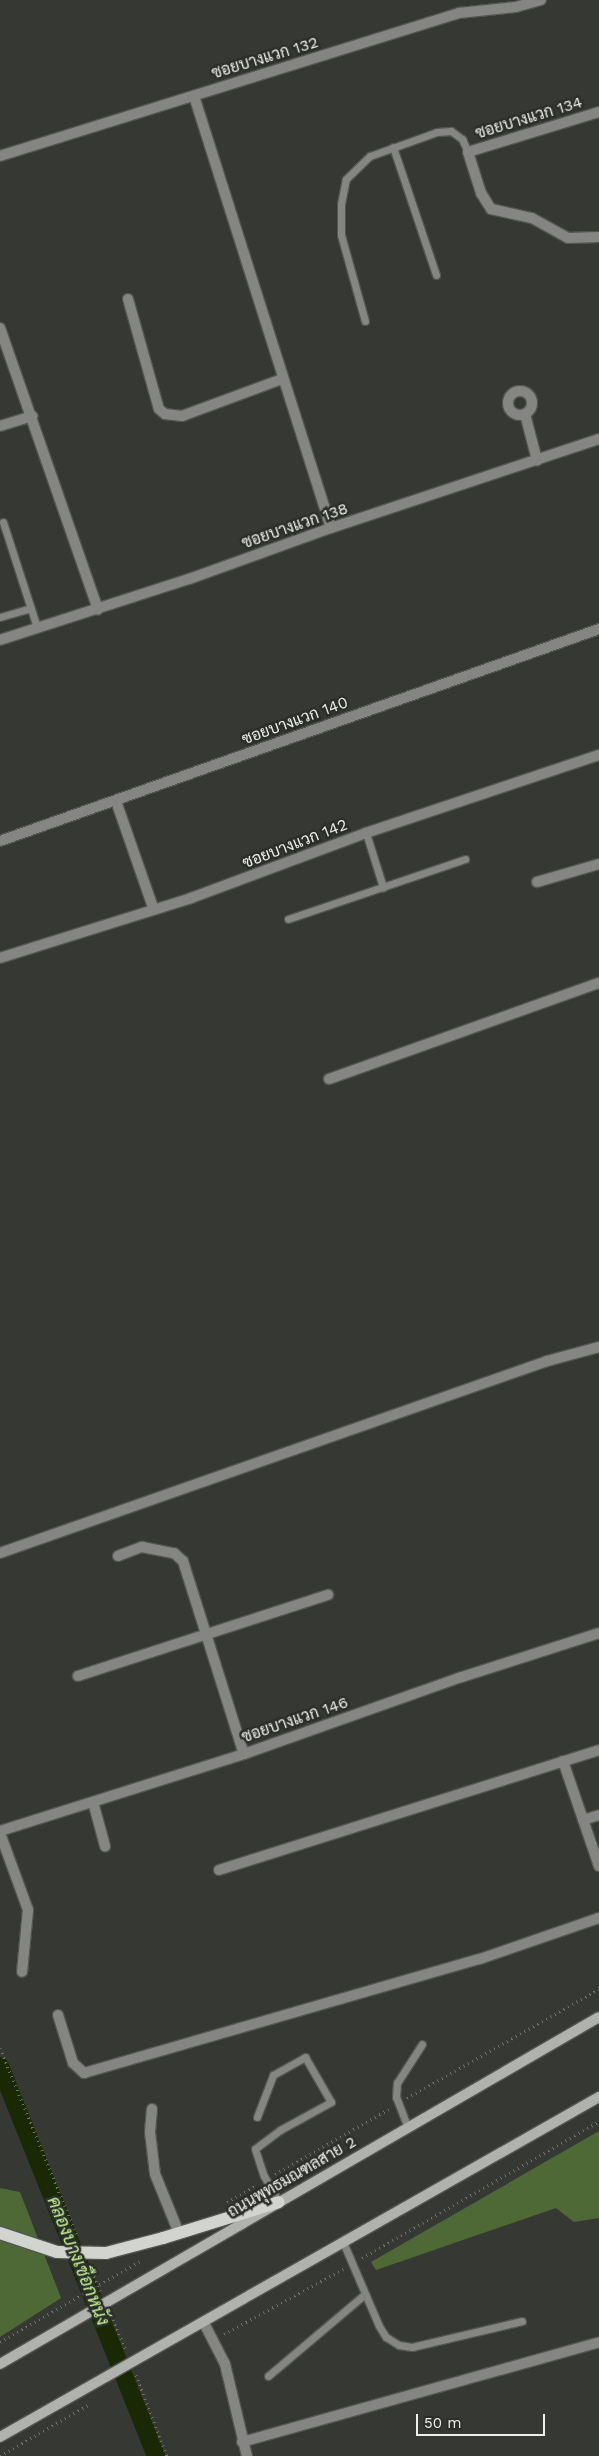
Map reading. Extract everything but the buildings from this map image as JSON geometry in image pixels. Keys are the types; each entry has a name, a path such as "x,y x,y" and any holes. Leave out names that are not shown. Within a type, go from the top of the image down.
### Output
{"main road":[{"name":"ถนนพุทธมณฑลสาย 2","path":"0,2364 599,2017"},
{"path":"0,2437 138,2361 343,2242 599,2098"},
{"path":"0,2232 57,2252 106,2252 179,2233 279,2202"}],"street":[{"name":"ซอยบางแวก 132","path":"0,156 458,13 516,7 541,0"},
{"path":"194,96 282,379 331,528"},
{"name":"ซอยบางแวก 134","path":"468,152 599,112"},
{"path":"468,152 481,193 491,209 532,218 568,238 596,238"},
{"path":"128,299 159,409 165,414 182,416 282,379"},
{"path":"0,328 98,609"},
{"path":"525,414 537,460"},
{"path":"0,426 32,416"},
{"name":"ซอยบางแวก 138","path":"0,640 36,627 98,609 331,528 599,439"},
{"name":"ซอยบางแวก 140","path":"0,841 599,629"},
{"name":"ซอยบางแวก 142","path":"0,958 154,910 366,833 599,755"},
{"path":"116,801 154,910"},
{"path":"537,882 599,864"},
{"path":"329,1080 599,983"},
{"path":"0,1553 547,1361 599,1347"},
{"path":"118,1556 142,1547 178,1555 188,1571 244,1754"},
{"path":"78,1676 208,1635 328,1594"},
{"name":"ซอยบางแวก 146","path":"0,1832 244,1754 462,1677 599,1633"},
{"path":"219,1870 599,1750"},
{"path":"563,1762 599,1866"},
{"path":"93,1802 105,1846"},
{"path":"582,1820 599,1816"},
{"path":"0,1832 28,1910 22,1972"},
{"path":"58,2015 73,2063 84,2073 471,1962 599,1918"},
{"path":"152,2109 150,2132 155,2174 179,2233"},
{"path":"204,2323 225,2364 242,2442 247,2456"},
{"path":"242,2442 599,2342"}],"lane":[{"path":"365,321 341,235 342,197 346,179 356,167 370,156 437,132 451,131 462,139 468,152"},
{"path":"393,147 436,275"},
{"path":"3,522 36,627"},
{"path":"0,618 30,608"},
{"path":"366,833 383,887"},
{"path":"288,919 465,859"},
{"path":"408,2128 399,2103 397,2083 422,2044"},
{"path":"257,2117 273,2075 305,2057 331,2102 280,2130 255,2149 265,2180 279,2202"},
{"path":"343,2242 354,2263 364,2294 386,2338 399,2345 412,2347 522,2321"},
{"path":"268,2376 364,2294"}],"path":[{"path":"220,2206 599,1989"},
{"path":"211,2337 232,2332 599,2121"},
{"path":"0,2342 142,2260"},
{"path":"0,2456 78,2411"}],"green space":[{"path":"599,2131 599,2218 574,2222 556,2208 376,2270 371,2262"},
{"path":"0,2188 20,2192 61,2298 0,2337"}],"waterway":[{"name":"คลองบางเชือกหนัง","path":"0,2066 156,2456"}]}
